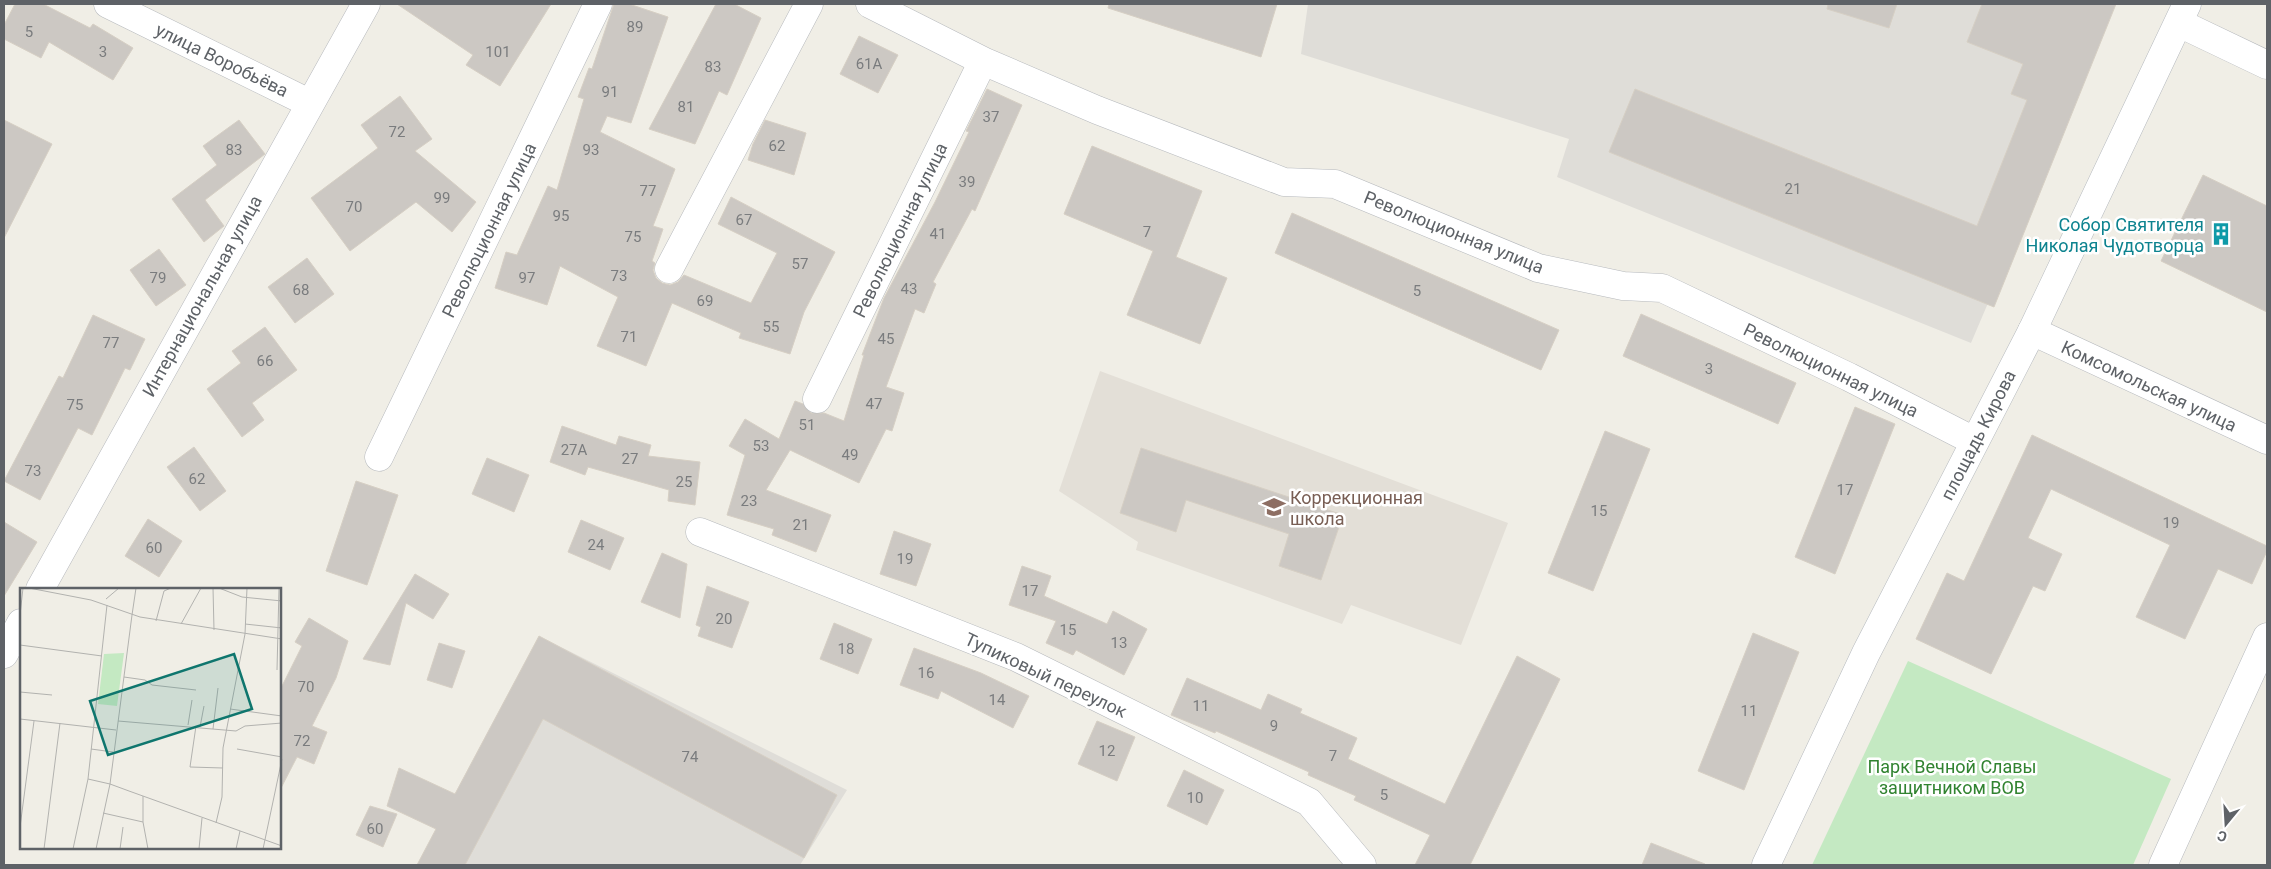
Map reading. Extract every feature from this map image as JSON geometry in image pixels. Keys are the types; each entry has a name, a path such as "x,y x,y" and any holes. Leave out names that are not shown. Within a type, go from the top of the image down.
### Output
{"street":[{"name":"улица Воробьёва","path":"108,4 309,104"},
{"name":"Интернациональная улица","path":"41,588 366,4"},
{"name":"Революционная улица","path":"379,457 598,4"},
{"path":"669,269 809,4"},
{"name":"Революционная улица","path":"875,5 983,61 1097,110 1284,182 1335,184 1538,268 1623,286 1662,288 1849,377 1974,441"},
{"path":"2183,13 2267,65"},
{"name":"площадь Кирова","path":"1766,865 1866,653 2032,331 2183,13"},
{"name":"Революционная улица","path":"817,399 983,61"},
{"name":"Комсомольская улица","path":"2032,331 2267,440"},
{"name":"Тупиковый переулок","path":"700,532 1016,657 1309,802 1362,865"},
{"path":"4,654 20,624"},
{"path":"2164,865 2267,637"}],"shaded area":[{"path":"1308,4 2115,5 1971,343 1557,177 1569,139 1301,54"},
{"name":"Коррекционная школа","path":"1100,371 1508,523 1461,645 1351,605 1342,624 1136,550 1138,542 1059,491"},
{"path":"539,636 847,790 800,865 417,865"}],"green space":[{"name":"Парк Вечной Славы защитником ВОВ","path":"1908,661 2171,779 2133,865 1812,865"}],"building":[{"path":"15,4 43,4 90,28 93,24 133,48 113,80 49,42 41,58 4,39 4,25"},
{"path":"397,4 551,4 500,86 466,65 473,55"},
{"path":"614,4 629,4 668,17 631,123 607,116 600,132 675,169 653,226 663,229 652,261 655,263 653,270 656,278 662,283 670,285 678,282 684,275 751,303 777,253 718,224 731,197 835,252 804,312 790,354 739,338 741,333 672,303 646,366 597,346 618,297 560,266 547,305 495,288 506,252 517,255 548,186 557,190 584,99 578,97 589,68 592,69"},
{"path":"716,4 734,4 761,18 727,95 719,91 695,144 649,129"},
{"path":"1109,4 1277,4 1261,57 1108,8"},
{"path":"1828,4 1897,4 1889,28 1827,9"},
{"path":"1982,4 2116,4 1994,307 1609,152 1635,89 1977,226 2027,100 2011,94 2023,64 1967,42"},
{"path":"859,36 898,55 878,93 840,74"},
{"path":"987,89 1022,105 975,211 972,209 933,282 936,284 924,313 915,309 886,387 904,393 892,431 886,429 859,483 790,450 766,490 831,515 816,552 772,535 774,529 727,515 745,455 729,446 745,419 779,439 795,401 803,404 811,413 824,413 844,421 864,355 862,355 884,298 935,202 969,132 966,131"},
{"path":"400,96 432,139 415,151 476,202 452,232 416,202 350,251 311,198 378,148 361,125"},
{"path":"4,120 52,144 4,238"},
{"path":"239,120 265,154 205,200 224,226 204,242 172,199 217,165 203,146"},
{"path":"765,120 806,133 794,175 748,160 753,144"},
{"path":"1092,146 1202,191 1176,257 1227,278 1200,344 1127,315 1153,251 1064,214"},
{"name":"Собор Святителя Николая Чудотворца","path":"2203,175 2267,206 2267,312 2161,261"},
{"path":"1292,213 1559,330 1541,370 1275,253"},
{"path":"159,249 186,285 156,306 130,270"},
{"path":"307,258 334,294 295,323 268,287"},
{"path":"1641,314 1796,383 1778,424 1623,356"},
{"path":"93,315 145,339 130,370 125,368 92,435 78,428 40,500 4,481 59,376 63,378"},
{"path":"265,327 297,370 252,403 264,420 242,437 207,389 241,363 232,351"},
{"path":"1855,407 1895,424 1835,574 1795,557"},
{"path":"562,426 616,445 619,436 651,445 648,456 700,462 695,505 668,501 669,490 588,467 585,475 550,462"},
{"path":"1605,431 1650,449 1593,591 1548,573"},
{"path":"2032,435 2267,546 2267,551 2252,584 2218,569 2185,639 2136,617 2170,545 2051,489 2028,538 2062,554 2045,591 2033,586 1991,674 1916,639 1947,573 1964,581"},
{"path":"194,447 226,491 200,511 167,467"},
{"path":"1141,448 1343,515 1321,580 1279,566 1289,534 1186,500 1176,532 1120,513"},
{"path":"487,458 529,475 514,512 472,494"},
{"path":"356,481 398,495 367,585 326,571"},
{"path":"148,519 182,541 159,577 125,556"},
{"path":"581,520 624,538 610,570 568,552"},
{"path":"4,522 37,542 4,596"},
{"path":"894,531 931,544 916,586 880,574"},
{"path":"662,553 687,564 680,618 641,602"},
{"path":"1022,566 1051,576 1044,596 1107,624 1113,611 1147,629 1124,675 1076,650 1073,655 1046,643 1056,621 1009,605"},
{"path":"415,574 449,594 433,619 406,603 390,665 363,659"},
{"path":"707,586 749,602 732,648 698,636 701,627 696,625"},
{"path":"309,618 348,641 336,678 312,726 327,732 314,764 297,757 281,788 281,688 302,646 295,642"},
{"path":"834,623 872,639 858,674 820,659"},
{"path":"1753,633 1799,652 1744,790 1698,771"},
{"path":"539,636 837,795 804,858 543,719 465,865 417,865 436,829 387,806 399,768 455,794"},
{"path":"439,643 465,651 452,688 427,680"},
{"path":"914,648 981,673 1029,696 1013,728 941,691 938,699 900,685"},
{"path":"1517,656 1560,679 1470,865 1415,865 1430,835 1354,800 1356,796 1308,775 1309,772 1216,731 1215,733 1171,715 1187,678 1261,710 1268,694 1302,709 1300,713 1357,738 1348,759 1445,804"},
{"path":"1097,721 1135,737 1117,781 1078,764"},
{"path":"1184,770 1224,790 1207,825 1167,806"},
{"path":"370,806 397,814 383,847 356,835"},
{"path":"1651,843 1705,864 1705,865 1642,865"}],"place":[{"name":"Собор Святителя Николая Чудотворца","path":"2221,234"},
{"name":"Коррекционная школа","path":"1274,507"}]}
